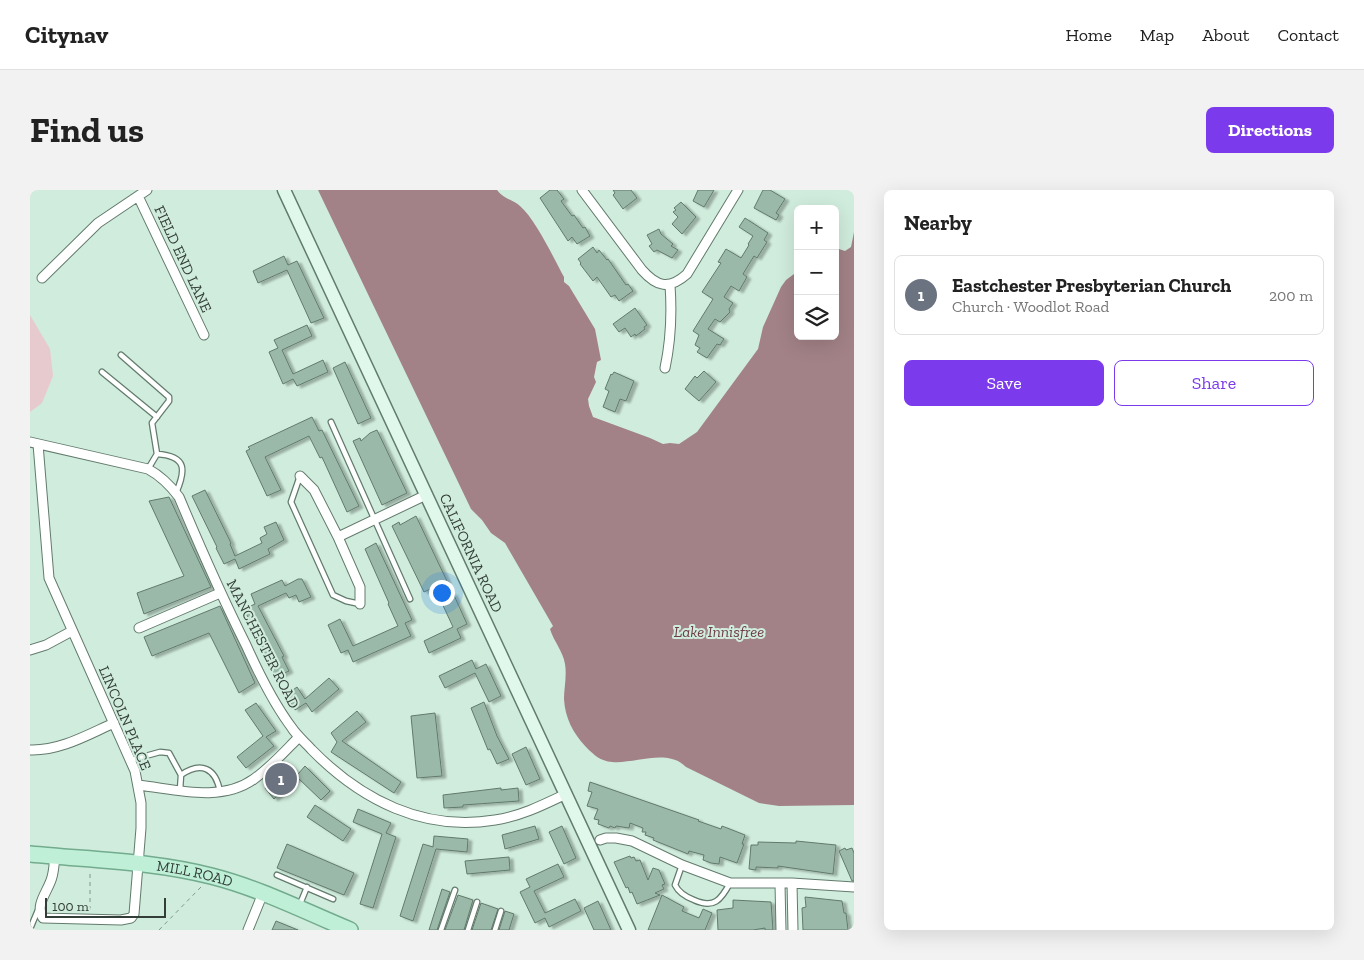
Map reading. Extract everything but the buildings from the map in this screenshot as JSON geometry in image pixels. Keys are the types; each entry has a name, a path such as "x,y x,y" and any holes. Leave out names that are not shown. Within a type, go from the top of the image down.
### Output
{"main road":[{"name":"CALIFORNIA ROAD","path":"284,190 629,930"},
{"name":"MILL ROAD","path":"30,854 138,864 211,876 242,884 348,930"}],"street":[{"path":"42,278 98,223 147,190"},
{"path":"582,190 650,279 657,283 670,285 676,283 687,274 738,190"},
{"name":"FIELD END LANE","path":"138,196 204,335"},
{"path":"665,368 672,312 670,285"},
{"path":"34,443 148,469"},
{"name":"LINCOLN PLACE","path":"34,443 50,583 131,760 141,803 138,879 134,914 130,918 122,920 43,918 40,912 40,904"},
{"name":"MANCHESTER ROAD","path":"148,469 167,482 176,493 220,593 263,682 292,729 332,770 368,795 404,813 455,823 496,820 534,810 566,794"},
{"path":"300,476 314,490 338,537 360,587 360,604"},
{"path":"338,537 426,495"},
{"path":"139,628 220,593"},
{"path":"30,650 46,645 72,631"},
{"path":"30,750 47,750 59,747 114,723"},
{"path":"138,785 200,792 220,792 236,788 254,779 299,736"},
{"path":"600,840 616,838 632,841 682,866 730,883 792,883 854,887"},
{"path":"40,904 52,877 55,856"},
{"path":"792,883 793,930"},
{"path":"780,884 781,930"},
{"path":"248,930 263,893"},
{"path":"781,914 792,914"}],"lane":[{"path":"121,355 169,397 169,401 152,423 158,454 148,469"},
{"path":"102,372 157,417"},
{"path":"331,422 410,599"},
{"path":"158,454 172,455 180,462 183,478 176,493"},
{"path":"300,476 291,502 333,595 346,601 360,604"},
{"path":"131,760 160,752 165,752 172,756 181,775 180,790"},
{"path":"181,775 194,768 206,768 216,778 220,792"},
{"path":"682,866 675,885 678,890 688,897 703,904 710,904 722,898 730,883"},
{"path":"277,875 333,899"},
{"path":"298,908 307,887"},
{"path":"441,930 455,890"},
{"path":"468,930 477,902"},
{"path":"30,929 40,904"},
{"path":"495,930 501,911"}],"path":[{"path":"90,868 90,920"},
{"path":"159,930 205,883"}],"shaded area":[{"path":"30,315 50,349 53,376 42,403 30,412"}],"water":[{"name":"Lake Innisfree","path":"318,190 497,190 520,206 538,229 564,277 564,282 569,286 595,329 601,360 597,362 594,377 596,382 588,399 593,417 663,444 679,444 697,432 758,349 763,327 781,287 794,274 794,340 839,340 839,249 845,251 851,247 854,232 854,805 779,806 759,803 670,758 612,762 595,755 581,742 570,725 566,713 564,699 565,664 550,629 553,626 505,543 491,533 471,509"}],"place":[{"name":"Eastchester Presbyterian Church","path":"281,779"}]}
